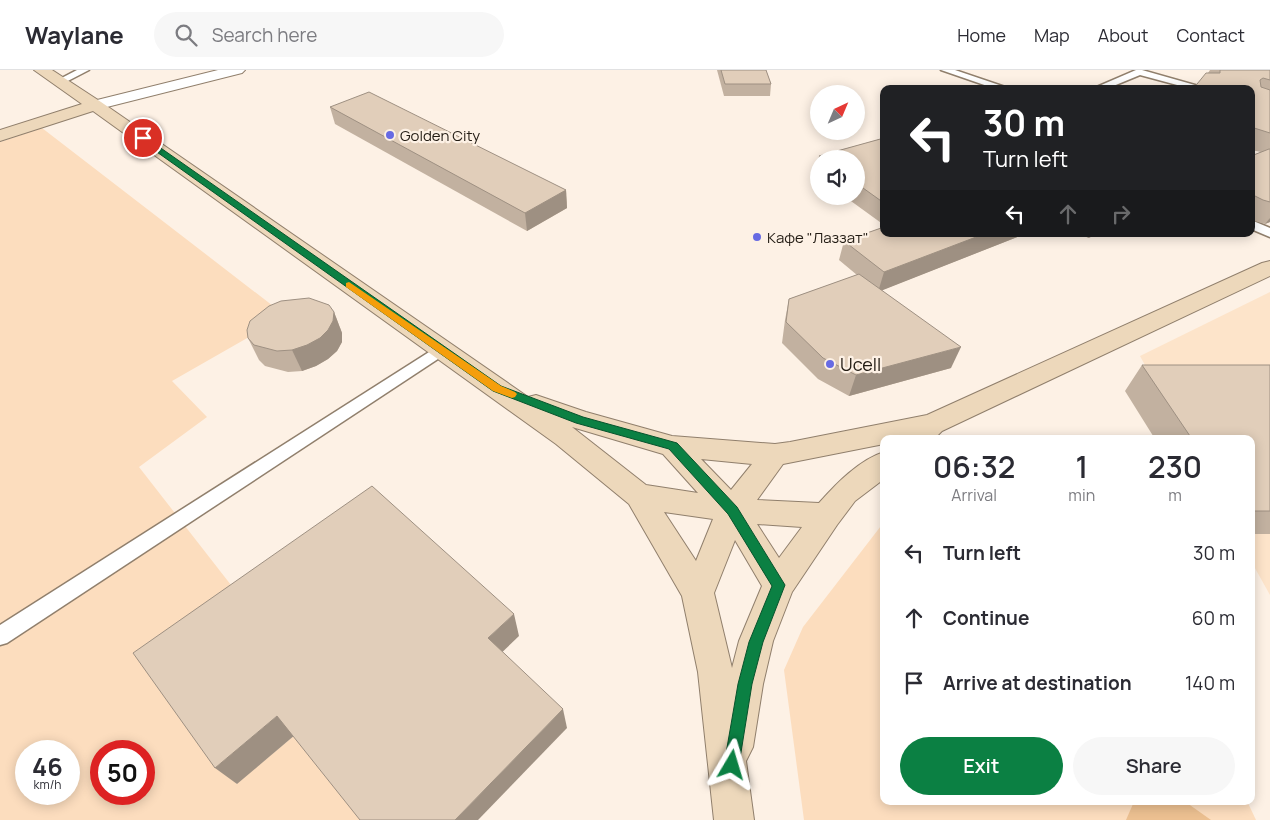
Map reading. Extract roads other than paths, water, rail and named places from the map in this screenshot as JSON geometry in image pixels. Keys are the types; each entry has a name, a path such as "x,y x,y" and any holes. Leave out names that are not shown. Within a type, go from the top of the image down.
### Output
{"main road":[{"path":"42,70 95,105 574,442 639,496 698,592 716,680 734,820"},
{"path":"0,136 95,105"},
{"path":"905,435 924,432 1270,268"},
{"path":"497,388 580,420 672,446 775,455 880,439"},
{"path":"672,446 732,510 779,585"},
{"path":"698,592 732,510 775,455"},
{"path":"730,782 745,684 756,642 779,585 826,516 845,493 880,466"},
{"path":"639,496 732,510 826,516"}],"street":[{"path":"95,105 237,70"}],"lane":[{"path":"60,82 84,70"},
{"path":"946,70 993,85"},
{"path":"1107,85 1139,72 1189,85"},
{"path":"0,636 442,350"}],"place":[{"name":"Golden City","path":"390,135"},
{"name":"Кафе \"Лаззат\"","path":"757,237"},
{"name":"Ucell","path":"830,364"}]}
